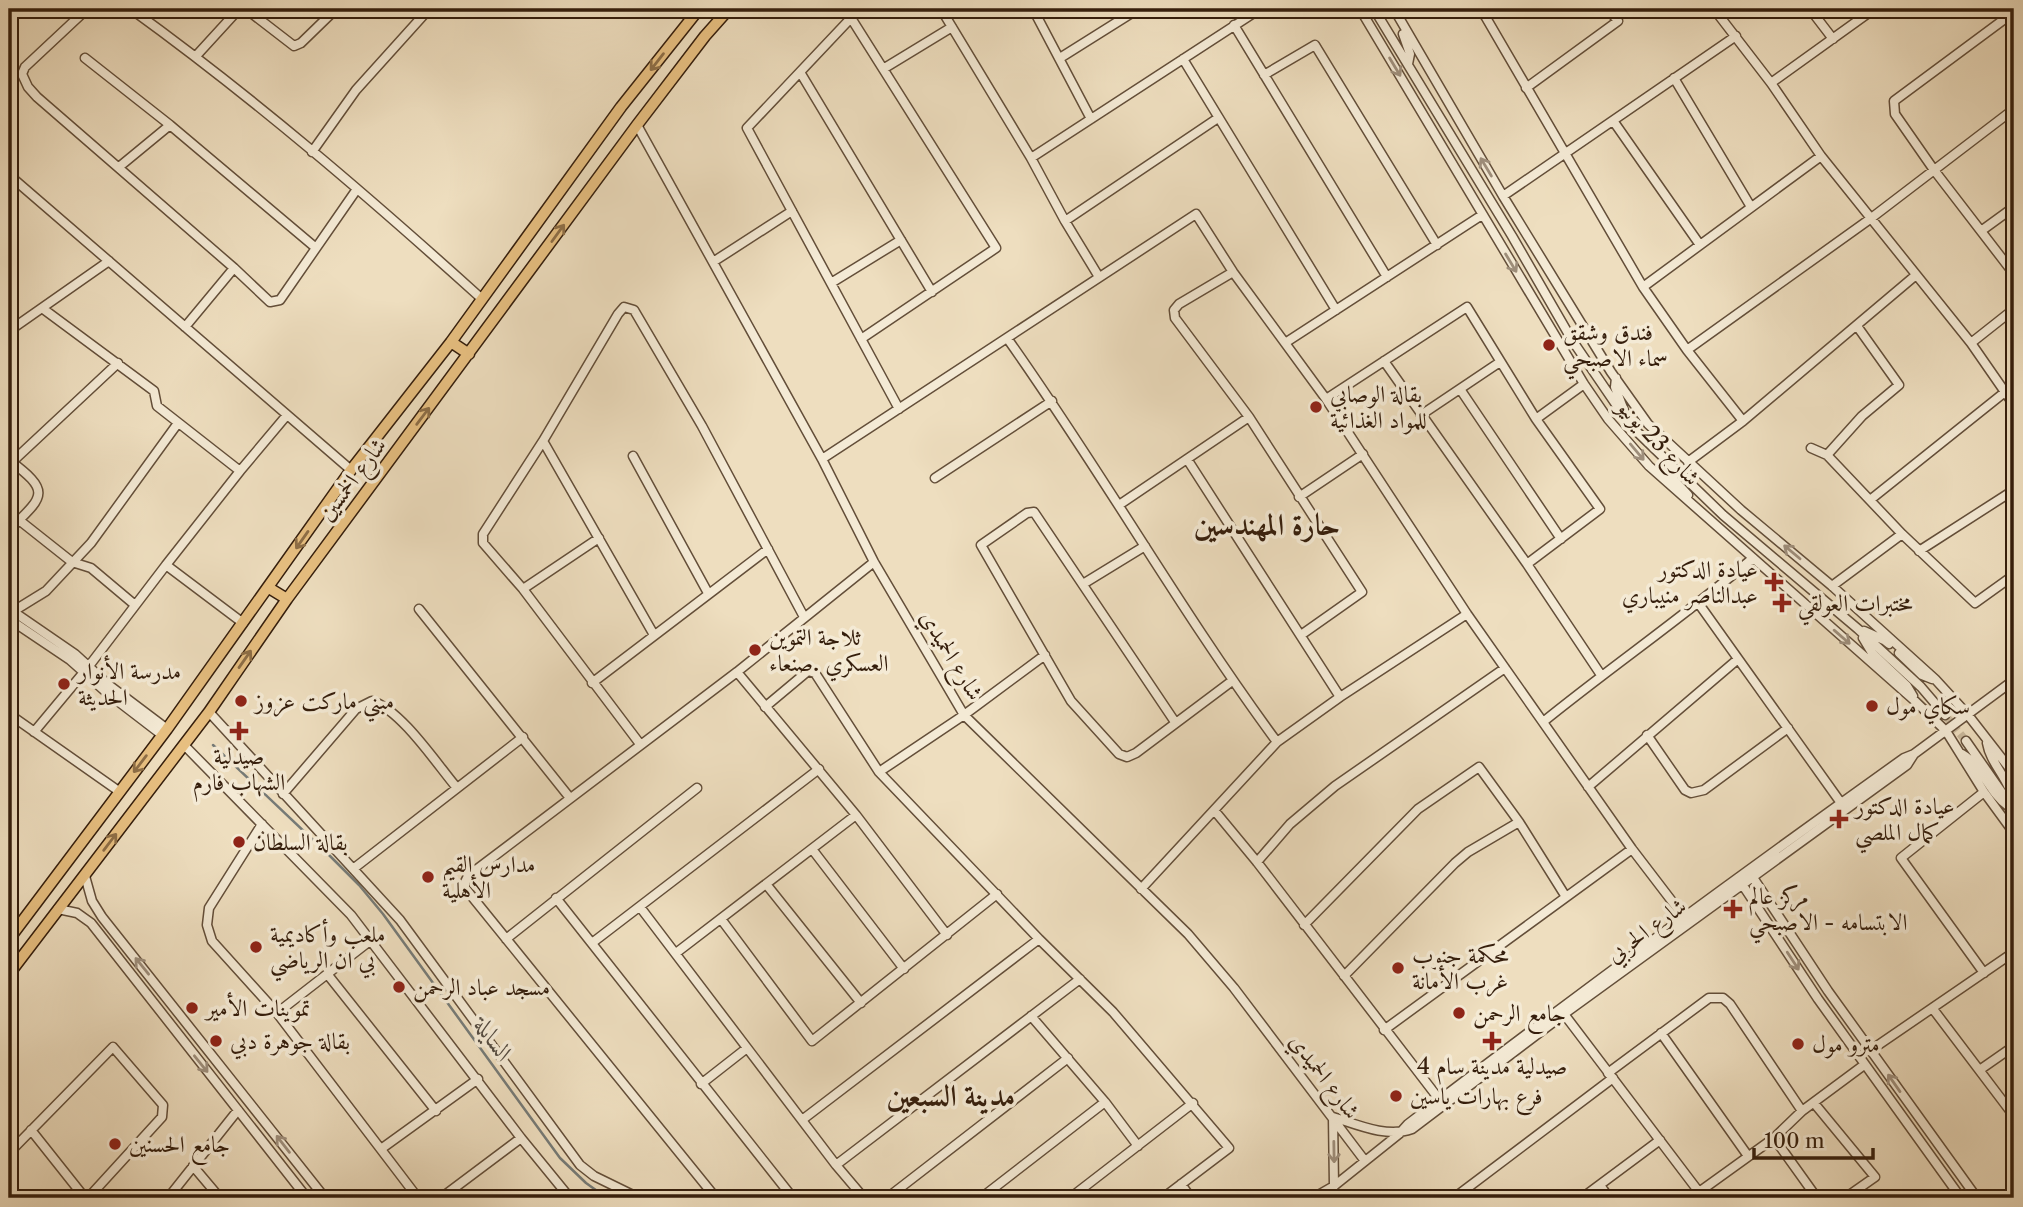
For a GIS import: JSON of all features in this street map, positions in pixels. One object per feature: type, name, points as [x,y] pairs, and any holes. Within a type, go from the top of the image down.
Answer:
[{"type":"main road","name":"شارع الخمسين","points":[[9,939],[164,732],[351,470],[451,342],[621,107],[699,9]]},
{"type":"main road","name":"شارع الخمسين","points":[[9,974],[209,712],[287,599],[637,125],[729,9]]},
{"type":"main road","points":[[451,342],[469,354]]},
{"type":"main road","points":[[269,587],[287,599]]},
{"type":"street","points":[[87,9],[25,67],[22,74],[28,87],[273,302],[280,300],[357,189]]},
{"type":"street","points":[[131,9],[196,56],[357,189],[482,299]]},
{"type":"street","points":[[196,56],[239,9]]},
{"type":"street","points":[[246,9],[295,46],[336,9]]},
{"type":"street","points":[[312,152],[356,90],[429,9]]},
{"type":"street","points":[[941,9],[1099,276]]},
{"type":"street","points":[[1033,9],[1091,119]]},
{"type":"street","points":[[1060,58],[1138,9]]},
{"type":"street","points":[[1031,158],[1260,9]]},
{"type":"street","name":"شارع 23 يونيو","points":[[1360,9],[1584,384],[1608,419],[1649,466],[1946,731],[1984,792],[2014,833]]},
{"type":"street","points":[[1374,9],[1572,340],[1630,425],[1723,515],[1858,629],[1921,687],[1945,715]]},
{"type":"street","name":"شارع 23 يونيو","points":[[1394,9],[1503,196],[1648,424],[1741,510],[1832,586],[1935,679],[1968,715],[2014,774]]},
{"type":"street","points":[[1496,9],[1482,12],[1643,287],[1687,350],[1743,421]]},
{"type":"street","points":[[1526,88],[1618,21],[1608,9]]},
{"type":"street","points":[[1714,9],[1771,83],[1821,156],[1971,343],[2014,405]]},
{"type":"street","points":[[1810,9],[1833,39]]},
{"type":"street","points":[[1771,83],[1874,9]]},
{"type":"street","points":[[2014,12],[1894,101],[1895,114],[1934,170],[2014,274]]},
{"type":"street","points":[[861,339],[996,248],[851,18],[747,128],[831,284],[899,409]]},
{"type":"street","points":[[1234,25],[1387,277]]},
{"type":"street","points":[[1403,26],[1410,54],[1408,64]]},
{"type":"street","points":[[883,69],[952,27]]},
{"type":"street","points":[[1503,196],[1736,36]]},
{"type":"street","points":[[1264,75],[1315,45],[1437,245]]},
{"type":"street","points":[[85,58],[170,125],[316,248]]},
{"type":"street","points":[[1183,59],[1336,310]]},
{"type":"street","points":[[800,72],[932,292]]},
{"type":"street","points":[[1674,78],[1751,208]]},
{"type":"street","points":[[1687,350],[1870,219],[2014,109]]},
{"type":"street","points":[[1065,221],[1218,118]]},
{"type":"street","points":[[1614,122],[1700,245]]},
{"type":"street","points":[[119,167],[170,125]]},
{"type":"street","name":"شارع الحميدي","points":[[637,125],[822,459],[874,562],[964,715],[1188,934],[1234,988],[1365,1161]]},
{"type":"street","points":[[1643,287],[1821,156]]},
{"type":"street","points":[[9,175],[351,470]]},
{"type":"street","points":[[1982,231],[2014,207]]},
{"type":"street","points":[[713,262],[792,211]]},
{"type":"street","points":[[822,459],[1196,214],[1233,272],[1326,399],[1467,614],[1632,849],[1684,917]]},
{"type":"street","points":[[1285,342],[1482,215]]},
{"type":"street","points":[[831,284],[901,240]]},
{"type":"street","points":[[9,331],[108,261]]},
{"type":"street","points":[[185,327],[234,268]]},
{"type":"street","points":[[1233,272],[1179,304],[1174,310],[1175,318],[1249,417],[1362,592],[1360,596],[1301,635]]},
{"type":"street","points":[[1688,462],[1743,421],[1916,275]]},
{"type":"street","points":[[640,744],[523,589],[486,547],[483,534],[624,307],[634,310],[702,426],[804,617]]},
{"type":"street","points":[[1326,399],[1467,307],[1536,419],[1600,509],[1527,564]]},
{"type":"street","points":[[41,309],[153,391],[157,406],[240,471]]},
{"type":"street","points":[[1971,343],[2014,309]]},
{"type":"street","points":[[1827,455],[1862,416],[1899,385],[1857,326]]},
{"type":"street","points":[[1007,338],[1052,401],[1232,681],[1277,742]]},
{"type":"street","points":[[1384,361],[1527,564],[1601,675]]},
{"type":"street","points":[[1421,415],[1500,362]]},
{"type":"street","points":[[9,530],[37,501],[38,488],[35,481],[10,461],[118,363]]},
{"type":"street","points":[[1616,377],[1615,387],[1630,425]]},
{"type":"street","points":[[1536,419],[1584,384]]},
{"type":"street","points":[[1460,389],[1561,538]]},
{"type":"street","points":[[1870,499],[2006,392]]},
{"type":"street","points":[[935,478],[1052,401]]},
{"type":"street","points":[[34,732],[287,415]]},
{"type":"street","points":[[1119,505],[1249,417]]},
{"type":"street","points":[[164,732],[86,669],[70,660],[10,613],[46,590],[91,543],[178,423]]},
{"type":"street","points":[[543,440],[654,635]]},
{"type":"street","points":[[1811,448],[1827,455],[1902,534],[1975,603],[2014,575]]},
{"type":"street","points":[[1299,497],[1363,454]]},
{"type":"street","points":[[633,456],[708,593]]},
{"type":"street","points":[[1187,459],[1340,697]]},
{"type":"street","points":[[1668,463],[1674,480],[1700,506],[1710,521]]},
{"type":"street","points":[[1919,551],[2014,490]]},
{"type":"street","points":[[1175,722],[1034,512],[1027,513],[981,545],[1071,701],[1119,754],[1127,757],[1136,753],[1232,681]]},
{"type":"street","points":[[19,520],[72,562],[91,568],[135,605]]},
{"type":"street","points":[[1832,586],[1902,534]]},
{"type":"street","points":[[523,589],[599,538]]},
{"type":"street","points":[[1083,584],[1145,546]]},
{"type":"street","points":[[593,683],[768,549]]},
{"type":"street","points":[[1543,722],[1601,675],[1699,604],[1753,558]]},
{"type":"street","points":[[716,1198],[506,939],[466,888],[465,882],[468,876],[737,672],[874,562]]},
{"type":"street","points":[[166,565],[243,623]]},
{"type":"street","points":[[1699,604],[1841,803]]},
{"type":"street","points":[[419,609],[570,797]]},
{"type":"street","points":[[1141,889],[1277,742],[1340,697],[1467,614]]},
{"type":"street","points":[[1858,629],[1884,640],[1922,675],[1935,679]]},
{"type":"street","points":[[1858,629],[1872,653],[1912,691],[1915,701]]},
{"type":"street","points":[[879,772],[964,715],[1045,655]]},
{"type":"street","points":[[1588,787],[1738,659]]},
{"type":"street","points":[[1257,862],[1290,824],[1335,786],[1505,668]]},
{"type":"street","points":[[765,707],[808,671],[815,673],[879,772],[1113,1012],[1193,1103],[1229,1148],[1163,1198]]},
{"type":"street","points":[[737,672],[856,815],[947,935]]},
{"type":"street","name":"شارع الحربي","points":[[1313,1198],[1334,1186],[1399,1134],[1412,1129],[1441,1103],[1684,917],[2014,680]]},
{"type":"street","points":[[283,794],[356,709],[372,701],[384,705],[400,719],[457,788]]},
{"type":"street","points":[[209,712],[400,920],[580,1165],[594,1177],[639,1198]]},
{"type":"street","points":[[9,714],[120,792]]},
{"type":"street","points":[[1647,735],[1685,790],[1691,793],[1704,790],[1788,728]]},
{"type":"street","points":[[353,869],[523,737]]},
{"type":"street","points":[[1986,738],[1991,754],[2013,792],[2014,809]]},
{"type":"street","points":[[1966,741],[2014,809]]},
{"type":"street","points":[[184,745],[351,915],[570,1198]]},
{"type":"street","points":[[1959,752],[1971,759],[1999,800],[2014,809]]},
{"type":"street","name":"شارع الحربي","points":[[1441,1103],[1908,765],[1914,754]]},
{"type":"street","points":[[1304,925],[1418,809],[1479,767],[1519,822],[1566,897]]},
{"type":"street","points":[[592,943],[819,769]]},
{"type":"street","points":[[506,939],[697,788]]},
{"type":"street","points":[[1984,792],[1901,858],[1984,973]]},
{"type":"street","points":[[1214,810],[1257,862],[1441,1103]]},
{"type":"street","points":[[677,953],[856,815]]},
{"type":"street","points":[[1344,976],[1455,863],[1468,852],[1519,822]]},
{"type":"street","points":[[262,824],[209,908],[207,925],[212,940],[277,1013],[418,1198]]},
{"type":"street","points":[[811,849],[904,969]]},
{"type":"street","points":[[1384,1030],[1632,849]]},
{"type":"street","points":[[85,876],[92,901],[102,917],[325,1198]]},
{"type":"street","points":[[1752,876],[1828,991],[1977,1198]]},
{"type":"street","points":[[766,884],[861,1003]]},
{"type":"street","points":[[1742,884],[1864,1065],[1961,1198]]},
{"type":"street","points":[[721,919],[812,1041],[997,894]]},
{"type":"street","points":[[556,898],[793,1198]]},
{"type":"street","points":[[640,907],[836,1165],[862,1195],[852,1198]]},
{"type":"street","points":[[58,909],[77,913],[91,923],[307,1198]]},
{"type":"street","points":[[802,1120],[1039,939]]},
{"type":"street","points":[[277,1013],[371,940]]},
{"type":"street","points":[[1871,1050],[2014,952]]},
{"type":"street","points":[[328,975],[436,1111]]},
{"type":"street","points":[[836,1165],[1080,979]]},
{"type":"street","points":[[1818,999],[1828,991]]},
{"type":"street","points":[[1454,1198],[1709,998],[1723,998],[1730,1004],[1802,1111]]},
{"type":"street","points":[[1933,1009],[2014,1116]]},
{"type":"street","points":[[1564,1014],[1700,1195],[1713,1198]]},
{"type":"street","points":[[1031,1016],[1105,1102],[1138,1146]]},
{"type":"street","points":[[1661,1033],[1748,1156]]},
{"type":"street","points":[[186,1045],[197,1036]]},
{"type":"street","points":[[1981,1069],[2014,1046]]},
{"type":"street","points":[[9,1153],[113,1047],[163,1105],[162,1118],[86,1198],[32,1130]]},
{"type":"street","points":[[701,1084],[747,1048]]},
{"type":"street","points":[[887,1198],[1068,1059]]},
{"type":"street","points":[[1700,1195],[1774,1138],[1802,1111],[1864,1065]]},
{"type":"street","points":[[381,1149],[478,1079]]},
{"type":"street","points":[[981,1198],[1105,1102]]},
{"type":"street","points":[[1070,1198],[1193,1103]]},
{"type":"street","points":[[1814,1103],[1875,1177],[1846,1198]]},
{"type":"street","points":[[168,1198],[238,1110]]},
{"type":"street","points":[[1906,1122],[1916,1114]]},
{"type":"street","points":[[1334,1186],[1333,1117],[1363,1127],[1399,1134]]},
{"type":"street","points":[[441,1198],[521,1138]]},
{"type":"street","points":[[1774,1138],[1817,1198]]},
{"type":"street","points":[[1582,1198],[1660,1140]]},
{"type":"street","points":[[194,1166],[220,1198]]},
{"type":"street","points":[[1181,1184],[1191,1198]]},
{"type":"street","points":[[1600,1185],[1609,1198]]},
{"type":"street","name":"شارع الحربي","points":[[1324,1198],[1334,1186]]},
{"type":"waterway","name":"السايلة","points":[[213,745],[359,885],[383,914],[560,1158],[586,1183],[607,1198]]},
{"type":"tunnel","points":[[1945,715],[1966,741]]},
{"type":"place","name":"فندق وشقق سماء الاصبحي","points":[[1549,345]]},
{"type":"place","name":"بقالة الوصابي للمواد الغذائية","points":[[1316,407]]},
{"type":"place","name":"عيادة الدكتور عبدالناصر منيباري","points":[[1774,582]]},
{"type":"place","name":"مختبرات العولقي","points":[[1782,603]]},
{"type":"place","name":"ثلاجة التموين العسكري .صنعاء","points":[[755,650]]},
{"type":"place","name":"مدرسة الأنوار الحديثة","points":[[64,684]]},
{"type":"place","name":"مبني ماركت عزوز","points":[[241,701]]},
{"type":"place","name":"سكاي مول","points":[[1872,706]]},
{"type":"place","name":"صيدلية الشهاب فارم","points":[[239,731]]},
{"type":"place","name":"عيادة الدكتور كمال الملصي","points":[[1839,819]]},
{"type":"place","name":"بقالة السلطان","points":[[239,842]]},
{"type":"place","name":"مدارس القيم الأهلية","points":[[428,877]]},
{"type":"place","name":"مركز عالم الابتسامه - الاصبحي","points":[[1733,909]]},
{"type":"place","name":"ملعب وأكاديمية بي ان الرياضي","points":[[256,947]]},
{"type":"place","name":"محكمة جنوب غرب الأمانة","points":[[1398,968]]},
{"type":"place","name":"مسجد عباد الرحمن","points":[[399,987]]},
{"type":"place","name":"تموينات الأمير","points":[[192,1008]]},
{"type":"place","name":"جامع الرحمن","points":[[1459,1013]]},
{"type":"place","name":"بقالة جوهرة دبي","points":[[216,1041]]},
{"type":"place","name":"صيدلية مدينة سام 4","points":[[1492,1041]]},
{"type":"place","name":"مترو مول","points":[[1798,1044]]},
{"type":"place","name":"فرع بهارات ياسين","points":[[1396,1096]]},
{"type":"place","name":"جامع الحسنين","points":[[115,1144]]},
{"type":"district","name":"حارة المهندسين","points":[[1267,524]]},
{"type":"district","name":"مدينة السبعين","points":[[951,1095]]}]
